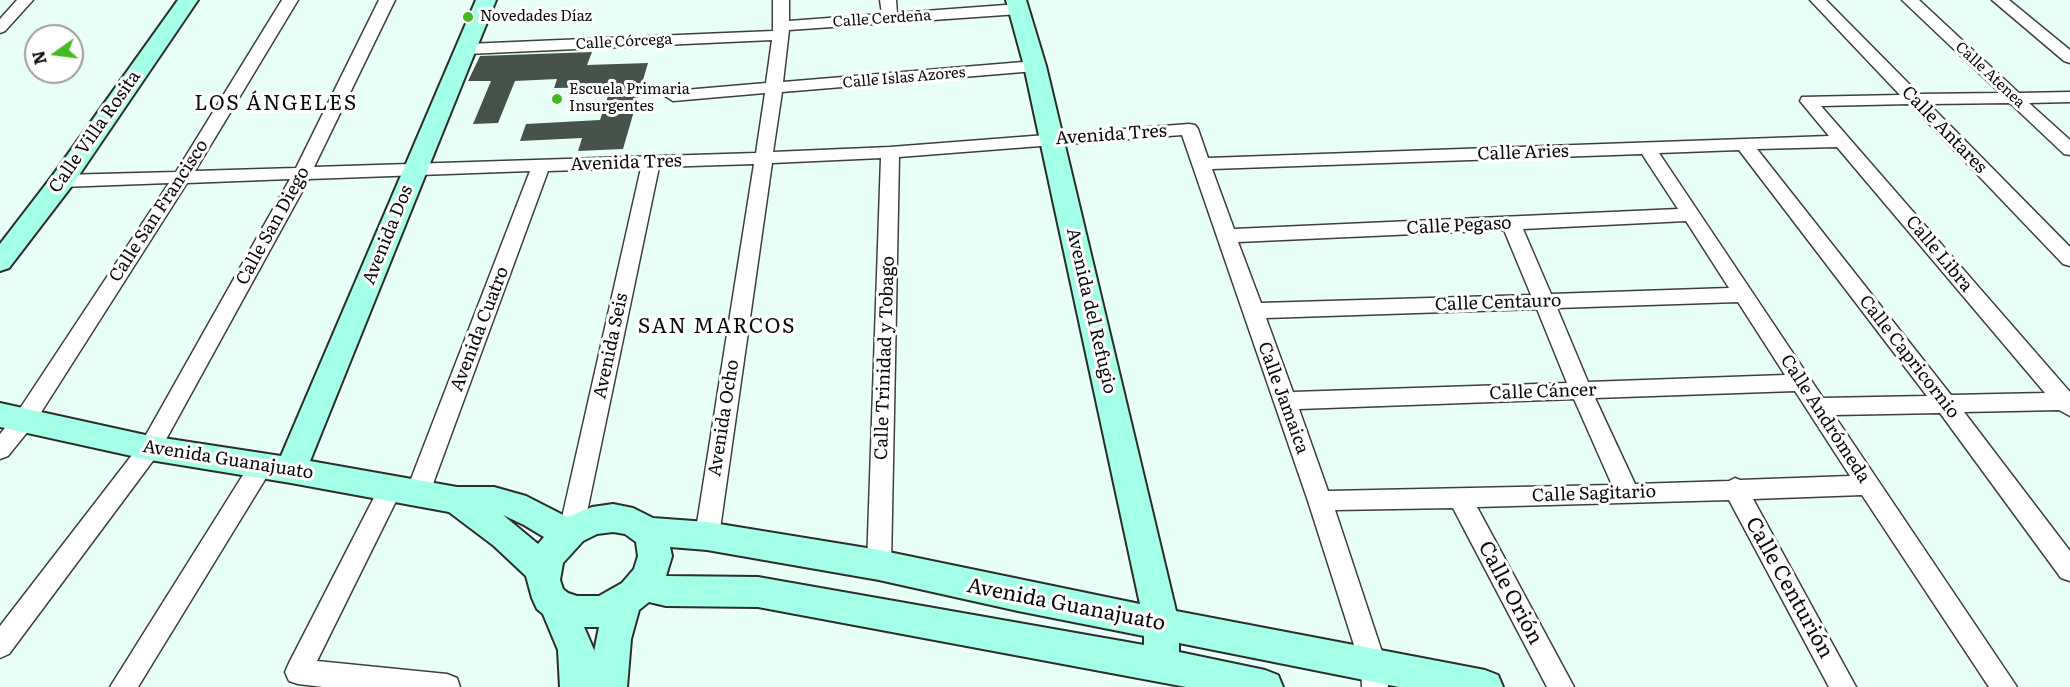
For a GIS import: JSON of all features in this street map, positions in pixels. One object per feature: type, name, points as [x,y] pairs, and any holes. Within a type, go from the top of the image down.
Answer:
[{"type":"street","points":[[0,28],[26,0]]},
{"type":"street","name":"Calle Villa Rosita","points":[[0,262],[62,181],[188,0]]},
{"type":"street","name":"Calle San Francisco","points":[[0,450],[12,417],[182,177],[290,0]]},
{"type":"street","name":"Calle San Diego","points":[[0,646],[150,448],[302,174],[387,0]]},
{"type":"street","name":"Avenida Dos","points":[[291,470],[486,0]]},
{"type":"street","points":[[763,158],[774,89],[782,0]]},
{"type":"street","points":[[888,0],[891,19]]},
{"type":"street","name":"Calle Antares","points":[[1818,0],[2070,259]]},
{"type":"street","name":"Calle Atenea","points":[[1910,0],[2070,150]]},
{"type":"street","points":[[2000,0],[2070,58]]},
{"type":"street","name":"Calle Cerdeña","points":[[781,30],[1017,4]]},
{"type":"street","name":"Avenida del Refugio","points":[[1017,4],[1035,66],[1162,624],[1161,665]]},
{"type":"street","name":"Calle Córcega","points":[[467,49],[781,30]]},
{"type":"street","name":"Calle Islas Azores","points":[[673,96],[1035,66]]},
{"type":"street","points":[[1912,98],[2070,97]]},
{"type":"street","name":"Calle Libra","points":[[1912,98],[1808,101],[2068,403]]},
{"type":"street","name":"Avenida Tres","points":[[62,181],[763,158],[890,152],[1189,129]]},
{"type":"street","name":"Calle Jamaica","points":[[1189,129],[1320,501],[1375,677]]},
{"type":"street","name":"Calle Aries","points":[[1203,164],[1843,141]]},
{"type":"street","name":"Calle Capricornio","points":[[1745,146],[1945,403],[2070,570]]},
{"type":"street","name":"Calle Andrómeda","points":[[1648,149],[1868,485],[2004,687]]},
{"type":"street","name":"Calle Trinidad y Tobago","points":[[879,565],[890,152]]},
{"type":"street","name":"Avenida Ocho","points":[[706,536],[763,158]]},
{"type":"street","name":"Avenida Seis","points":[[569,532],[651,162]]},
{"type":"street","name":"Avenida Cuatro","points":[[447,687],[298,672],[404,489],[542,166]]},
{"type":"street","name":"Calle Pegaso","points":[[1227,236],[1692,215]]},
{"type":"street","points":[[1511,223],[1581,391],[1628,494]]},
{"type":"street","name":"Calle Centauro","points":[[1252,311],[1744,295]]},
{"type":"street","name":"Calle Cáncer","points":[[1284,401],[1801,383]]},
{"type":"street","points":[[1817,407],[1945,403],[2068,403]]},
{"type":"street","name":"Avenida Guanajuato","points":[[12,417],[150,448],[404,489],[457,500],[494,500],[515,505],[569,532]]},
{"type":"street","points":[[123,687],[261,466]]},
{"type":"street","name":"Calle Sagitario","points":[[1320,501],[1628,494],[1735,488],[1868,485]]},
{"type":"street","name":"Calle Centurión","points":[[1735,488],[1843,687]]},
{"type":"street","name":"Calle Orión","points":[[1460,498],[1561,687]]},
{"type":"street","name":"Avenida Guanajuato","points":[[457,500],[507,536],[543,570]]},
{"type":"street","points":[[578,687],[576,650],[556,604],[545,590],[543,570],[549,555],[569,532],[592,521],[613,518],[633,522],[647,531],[655,556],[653,566],[633,593],[613,639],[609,687]]},
{"type":"street","name":"Avenida Guanajuato","points":[[647,531],[706,536],[879,565],[1018,597],[1162,624],[1375,677],[1485,687]]},
{"type":"street","points":[[556,604],[576,612],[588,613],[613,607],[633,593],[758,592],[1161,665],[1265,687]]},
{"type":"building","points":[[592,52],[587,65],[648,63],[623,149],[578,151],[582,138],[520,141],[526,124],[600,120],[611,87],[554,88],[557,79],[515,81],[498,123],[473,124],[491,81],[468,81],[480,56]]},
{"type":"place","name":"Novedades Díaz","points":[[468,17]]},
{"type":"place","name":"Escuela Primaria Insurgentes","points":[[557,99]]},
{"type":"district","name":"LOS ÁNGELES","points":[[276,104]]},
{"type":"district","name":"SAN MARCOS","points":[[717,327]]}]
